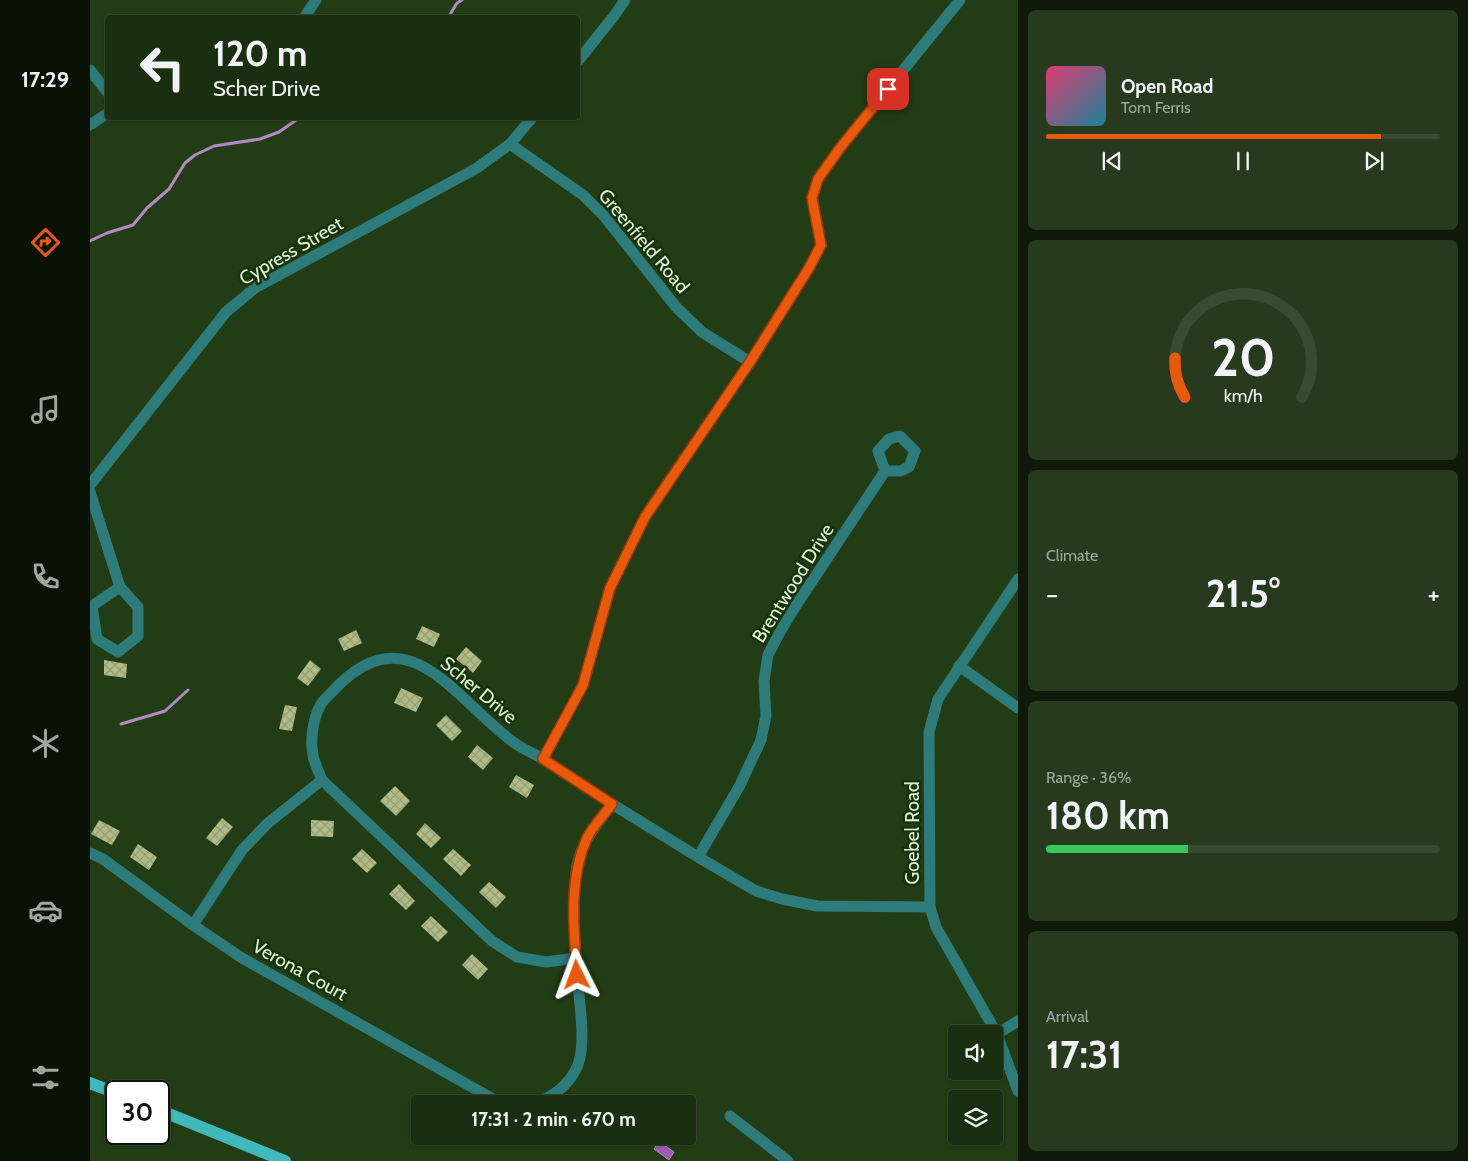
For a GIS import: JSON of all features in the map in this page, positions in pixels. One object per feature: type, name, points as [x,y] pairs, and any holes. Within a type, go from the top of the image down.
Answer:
[{"type":"main road","points":[[90,1083],[105,1089]]},
{"type":"main road","points":[[170,1114],[285,1161]]},
{"type":"street","points":[[306,15],[316,0]]},
{"type":"street","points":[[580,58],[625,0]]},
{"type":"street","points":[[543,759],[583,685],[610,588],[645,517],[750,362],[809,268],[821,245],[812,198],[818,179],[840,148],[960,0]]},
{"type":"street","points":[[90,70],[105,89]]},
{"type":"street","points":[[90,125],[105,115]]},
{"type":"street","name":"Cypress Street","points":[[90,485],[226,312],[255,288],[477,168],[510,144],[530,120]]},
{"type":"street","name":"Greenfield Road","points":[[510,144],[582,195],[604,216],[676,307],[702,332],[750,362]]},
{"type":"street","name":"Brentwood Drive","points":[[698,857],[739,787],[761,740],[766,716],[764,681],[768,655],[797,604],[885,471]]},
{"type":"street","points":[[90,492],[120,587],[138,607],[138,636],[118,652],[97,639],[92,606],[120,587]]},
{"type":"street","name":"Goebel Road","points":[[991,1025],[936,927],[930,907],[929,732],[938,700],[1018,578]]},
{"type":"street","name":"Scher Drive","points":[[576,958],[546,962],[517,957],[492,941],[322,780],[313,755],[312,732],[320,705],[340,682],[361,666],[383,658],[409,660],[434,672],[517,744],[756,891],[782,899],[817,906],[930,907]]},
{"type":"street","points":[[959,666],[1018,708]]},
{"type":"street","points":[[193,925],[242,850],[268,823],[322,780]]},
{"type":"street","points":[[554,1095],[558,1093],[576,1070],[582,1044],[576,958],[575,899],[577,865],[588,836],[612,804]]},
{"type":"street","name":"Verona Court","points":[[90,853],[103,859],[193,925],[242,958],[486,1095]]},
{"type":"street","points":[[1003,1030],[1018,1021]]},
{"type":"street","name":"Goebel Road","points":[[1003,1052],[1018,1091]]},
{"type":"street","points":[[730,1116],[788,1161]]},
{"type":"shaded area","points":[[656,1145],[664,1145],[674,1152],[669,1160],[654,1149]]},
{"type":"building","points":[[422,626],[440,634],[434,647],[416,639]]},
{"type":"building","points":[[356,630],[362,643],[344,651],[338,639]]},
{"type":"building","points":[[466,647],[482,661],[473,673],[456,659]]},
{"type":"building","points":[[104,660],[127,664],[126,678],[104,675]]},
{"type":"building","points":[[310,660],[321,669],[308,686],[297,678]]},
{"type":"building","points":[[401,688],[423,698],[416,712],[394,703]]},
{"type":"building","points":[[285,705],[297,707],[292,731],[279,729]]},
{"type":"building","points":[[446,715],[462,731],[452,741],[436,725]]},
{"type":"building","points":[[477,745],[493,758],[483,770],[468,757]]},
{"type":"building","points":[[516,775],[534,785],[527,798],[509,787]]},
{"type":"building","points":[[395,786],[410,801],[396,816],[380,801]]},
{"type":"building","points":[[222,818],[233,827],[217,846],[206,838]]},
{"type":"building","points":[[99,820],[120,831],[112,845],[91,834]]},
{"type":"building","points":[[311,820],[334,821],[333,837],[311,836]]},
{"type":"building","points":[[425,823],[441,838],[431,848],[416,834]]},
{"type":"building","points":[[138,844],[157,857],[149,870],[130,857]]},
{"type":"building","points":[[362,849],[377,863],[367,873],[352,859]]},
{"type":"building","points":[[453,849],[471,865],[461,876],[443,859]]},
{"type":"building","points":[[489,882],[506,897],[496,908],[479,892]]},
{"type":"building","points":[[399,884],[415,901],[406,910],[389,894]]},
{"type":"building","points":[[431,916],[448,932],[438,942],[421,926]]},
{"type":"building","points":[[472,954],[488,969],[478,980],[462,965]]},
{"type":"waterway","points":[[450,15],[457,3],[462,0]]},
{"type":"waterway","points":[[90,241],[107,233],[133,225],[147,208],[169,189],[185,163],[195,155],[214,146],[260,139],[279,132],[296,120]]},
{"type":"waterway","points":[[121,724],[165,711],[188,690]]},
{"type":"route","points":[[577,975],[575,899],[577,865],[588,836],[612,804],[543,759],[583,685],[610,588],[645,517],[750,362],[809,268],[821,245],[812,198],[818,179],[840,148],[888,89]]}]
